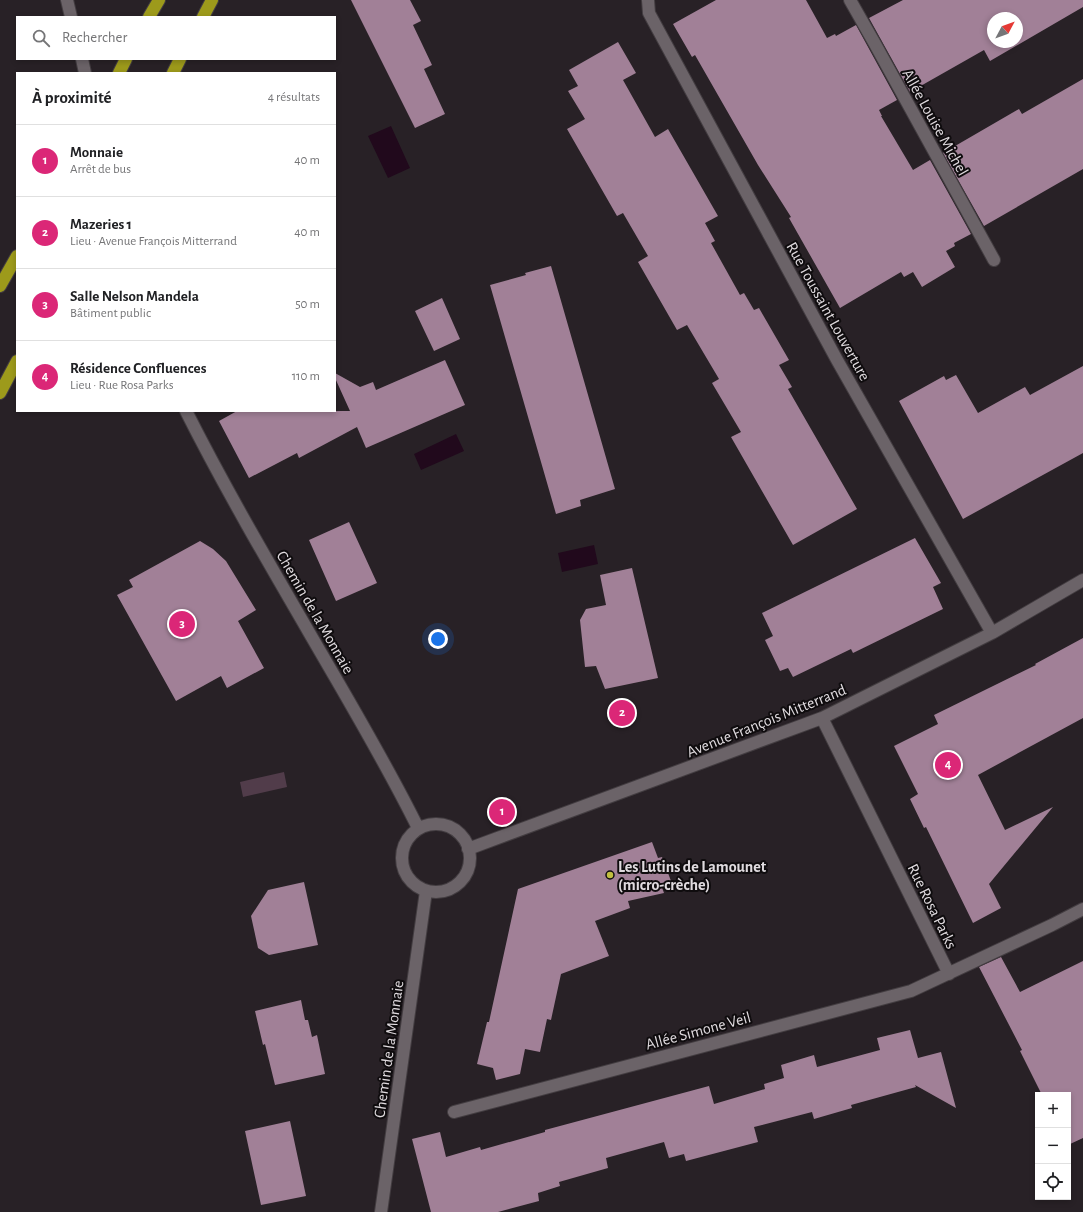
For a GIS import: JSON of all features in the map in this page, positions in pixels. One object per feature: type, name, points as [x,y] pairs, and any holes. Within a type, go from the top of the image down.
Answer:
[{"type":"highway","points":[[150,16],[159,0]]},
{"type":"highway","points":[[204,16],[212,0]]},
{"type":"highway","points":[[120,72],[126,60]]},
{"type":"highway","points":[[174,72],[180,60]]},
{"type":"highway","points":[[0,286],[16,258]]},
{"type":"highway","points":[[0,393],[16,363]]},
{"type":"street","points":[[67,0],[71,16]]},
{"type":"street","name":"Rue Toussaint Louverture","points":[[648,0],[649,13],[837,360],[992,633]]},
{"type":"street","name":"Allée Louise Michel","points":[[850,0],[994,260]]},
{"type":"street","points":[[82,60],[85,72]]},
{"type":"street","name":"Chemin de la Monnaie","points":[[187,412],[267,560],[398,788],[418,828]]},
{"type":"street","name":"Avenue François Mitterrand","points":[[468,849],[822,718],[992,633],[1083,580]]},
{"type":"street","name":"Rue Rosa Parks","points":[[822,718],[949,974],[1083,909]]},
{"type":"street","points":[[428,824],[448,826],[457,831],[464,839],[468,849],[470,859],[468,869],[463,878],[456,885],[447,890],[436,892],[426,891],[416,886],[408,878],[403,868],[401,856],[406,840],[418,828],[428,824]]},
{"type":"street","name":"Chemin de la Monnaie","points":[[381,1212],[426,891]]},
{"type":"street","name":"Allée Simone Veil","points":[[454,1112],[911,991],[949,974]]},
{"type":"shaded area","points":[[391,126],[410,168],[388,178],[368,136]]},
{"type":"shaded area","points":[[456,434],[464,451],[421,470],[414,454]]},
{"type":"shaded area","points":[[594,545],[598,564],[562,572],[558,553]]},
{"type":"shaded area","points":[[284,772],[287,787],[243,797],[240,782]]},
{"type":"building","points":[[351,0],[410,0],[421,21],[413,25],[432,65],[424,69],[445,114],[415,128]]},
{"type":"building","points":[[716,0],[806,0],[827,38],[835,34],[836,36],[856,25],[897,100],[879,110],[881,116],[913,170],[930,160],[971,234],[954,243],[955,246],[946,251],[955,267],[922,287],[913,272],[904,277],[901,272],[840,308],[789,218],[791,217],[758,165],[695,55],[692,57],[673,24]]},
{"type":"building","points":[[903,0],[1083,0],[1083,7],[1023,42],[1023,12],[987,12],[987,48],[1012,48],[990,61],[984,50],[910,92],[869,18]]},
{"type":"building","points":[[618,42],[636,73],[623,80],[655,137],[668,129],[718,216],[705,223],[715,241],[711,243],[740,295],[744,293],[754,310],[759,308],[789,360],[779,365],[792,387],[788,389],[857,509],[793,545],[731,437],[741,432],[712,383],[719,379],[687,325],[677,330],[638,262],[648,256],[623,213],[617,216],[567,129],[585,119],[568,91],[578,86],[569,70]]},
{"type":"building","points":[[1083,79],[1083,169],[984,226],[943,153],[1019,109],[1022,114]]},
{"type":"building","points":[[551,266],[615,489],[580,500],[581,506],[556,514],[490,285]]},
{"type":"building","points":[[442,298],[460,339],[434,351],[415,311]]},
{"type":"building","points":[[445,360],[465,405],[366,448],[357,427],[299,458],[297,453],[249,478],[219,421],[235,412],[350,411],[336,380],[336,374],[360,387],[373,382],[376,390]]},
{"type":"building","points":[[1083,366],[1083,453],[963,519],[899,401],[944,376],[946,380],[956,375],[978,413],[1025,387],[1030,395]]},
{"type":"building","points":[[349,522],[377,583],[336,601],[309,540]]},
{"type":"building","points":[[915,538],[941,583],[933,587],[943,609],[853,653],[851,649],[793,677],[788,668],[780,671],[765,640],[773,636],[762,613]]},
{"type":"building","points":[[200,541],[213,549],[226,561],[256,610],[238,621],[264,668],[227,688],[221,676],[176,701],[117,595],[133,587],[129,580]]},
{"type":"building","points":[[632,568],[658,678],[605,689],[596,666],[585,667],[580,620],[586,609],[606,605],[600,575]]},
{"type":"building","points":[[1083,638],[1083,718],[978,775],[1005,830],[1053,807],[989,884],[1001,908],[973,923],[926,827],[924,828],[910,799],[918,794],[894,746],[938,724],[934,715],[1036,665],[1035,664]]},
{"type":"building","points":[[652,842],[658,858],[662,857],[671,881],[661,885],[664,893],[628,901],[630,908],[595,921],[609,956],[561,974],[551,1020],[547,1019],[540,1052],[525,1049],[520,1074],[496,1080],[493,1068],[477,1064],[487,1022],[489,1022],[518,889]]},
{"type":"building","points":[[304,882],[318,945],[269,955],[258,948],[251,916],[268,890]]},
{"type":"building","points":[[1001,957],[1020,992],[1083,961],[1083,1138],[1071,1144],[1071,1092],[1040,1092],[1020,1051],[1022,1050],[979,967]]},
{"type":"building","points":[[301,1000],[305,1020],[308,1020],[312,1037],[317,1035],[325,1074],[275,1085],[255,1011]]},
{"type":"building","points":[[910,1030],[918,1058],[941,1052],[956,1108],[915,1085],[916,1087],[851,1105],[852,1108],[814,1119],[812,1112],[754,1127],[758,1142],[686,1161],[684,1154],[669,1158],[664,1142],[606,1158],[608,1168],[559,1182],[560,1186],[538,1193],[539,1201],[498,1212],[431,1212],[412,1139],[440,1132],[446,1157],[480,1147],[481,1150],[545,1132],[545,1130],[709,1086],[714,1104],[765,1089],[764,1084],[784,1078],[781,1065],[814,1055],[817,1067],[880,1050],[877,1038]]},
{"type":"building","points":[[290,1121],[306,1196],[261,1205],[245,1131]]},
{"type":"place","name":"Salle Nelson Mandela","points":[[182,624]]},
{"type":"place","name":"Mazeries 1","points":[[622,713]]},
{"type":"place","name":"Résidence Confluences","points":[[948,765]]},
{"type":"place","name":"Monnaie","points":[[502,812]]},
{"type":"place","name":"Les Lutins de Lamounet (micro-crèche)","points":[[610,875]]}]
